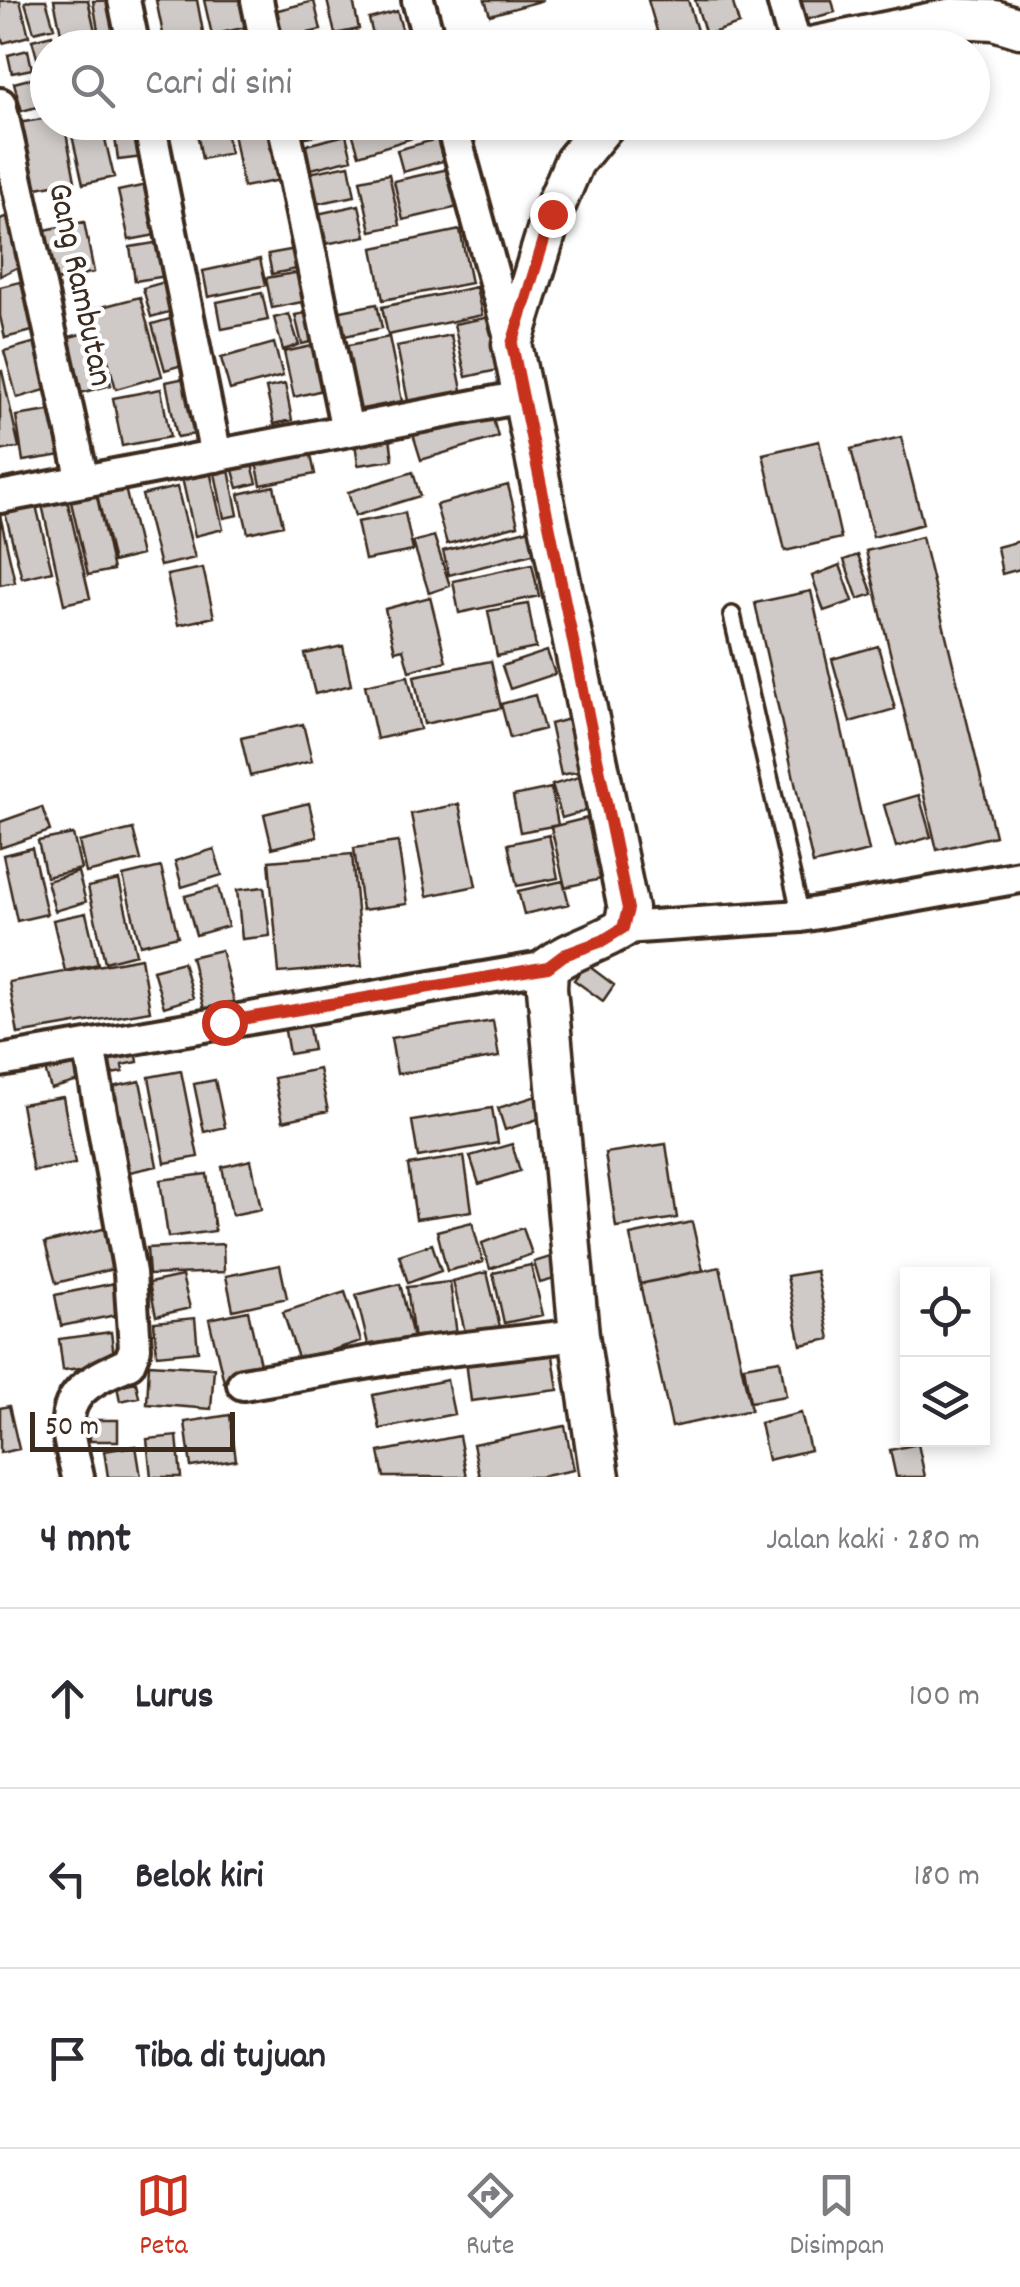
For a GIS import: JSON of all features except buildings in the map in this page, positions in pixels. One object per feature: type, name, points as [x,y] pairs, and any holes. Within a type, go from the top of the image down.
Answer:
[{"type":"street","points":[[124,0],[130,30]]},
{"type":"street","points":[[257,0],[263,30]]},
{"type":"street","points":[[418,0],[426,30]]},
{"type":"street","points":[[783,0],[791,30]]},
{"type":"street","points":[[894,30],[952,18],[994,20],[1020,28]]},
{"type":"street","name":"Gang Rambutan","points":[[0,104],[83,481]]},
{"type":"street","points":[[153,140],[216,456]]},
{"type":"street","points":[[287,140],[347,430]]},
{"type":"street","points":[[456,140],[512,344],[628,909],[623,928]]},
{"type":"street","points":[[512,344],[552,214],[574,162],[593,140]]},
{"type":"street","points":[[0,497],[522,397]]},
{"type":"street","points":[[0,1062],[548,967],[564,955],[602,941],[623,928],[801,916],[1020,876]]},
{"type":"street","points":[[548,967],[579,1335],[600,1477]]},
{"type":"street","points":[[78,1477],[68,1426],[69,1405],[98,1378],[129,1363],[136,1348],[130,1273],[89,1046]]},
{"type":"street","points":[[243,1384],[423,1353],[579,1335]]},
{"type":"lane","points":[[732,615],[801,916]]},
{"type":"route","points":[[224,1022],[548,967],[564,955],[602,941],[623,928],[628,909],[512,344],[552,214]]}]
